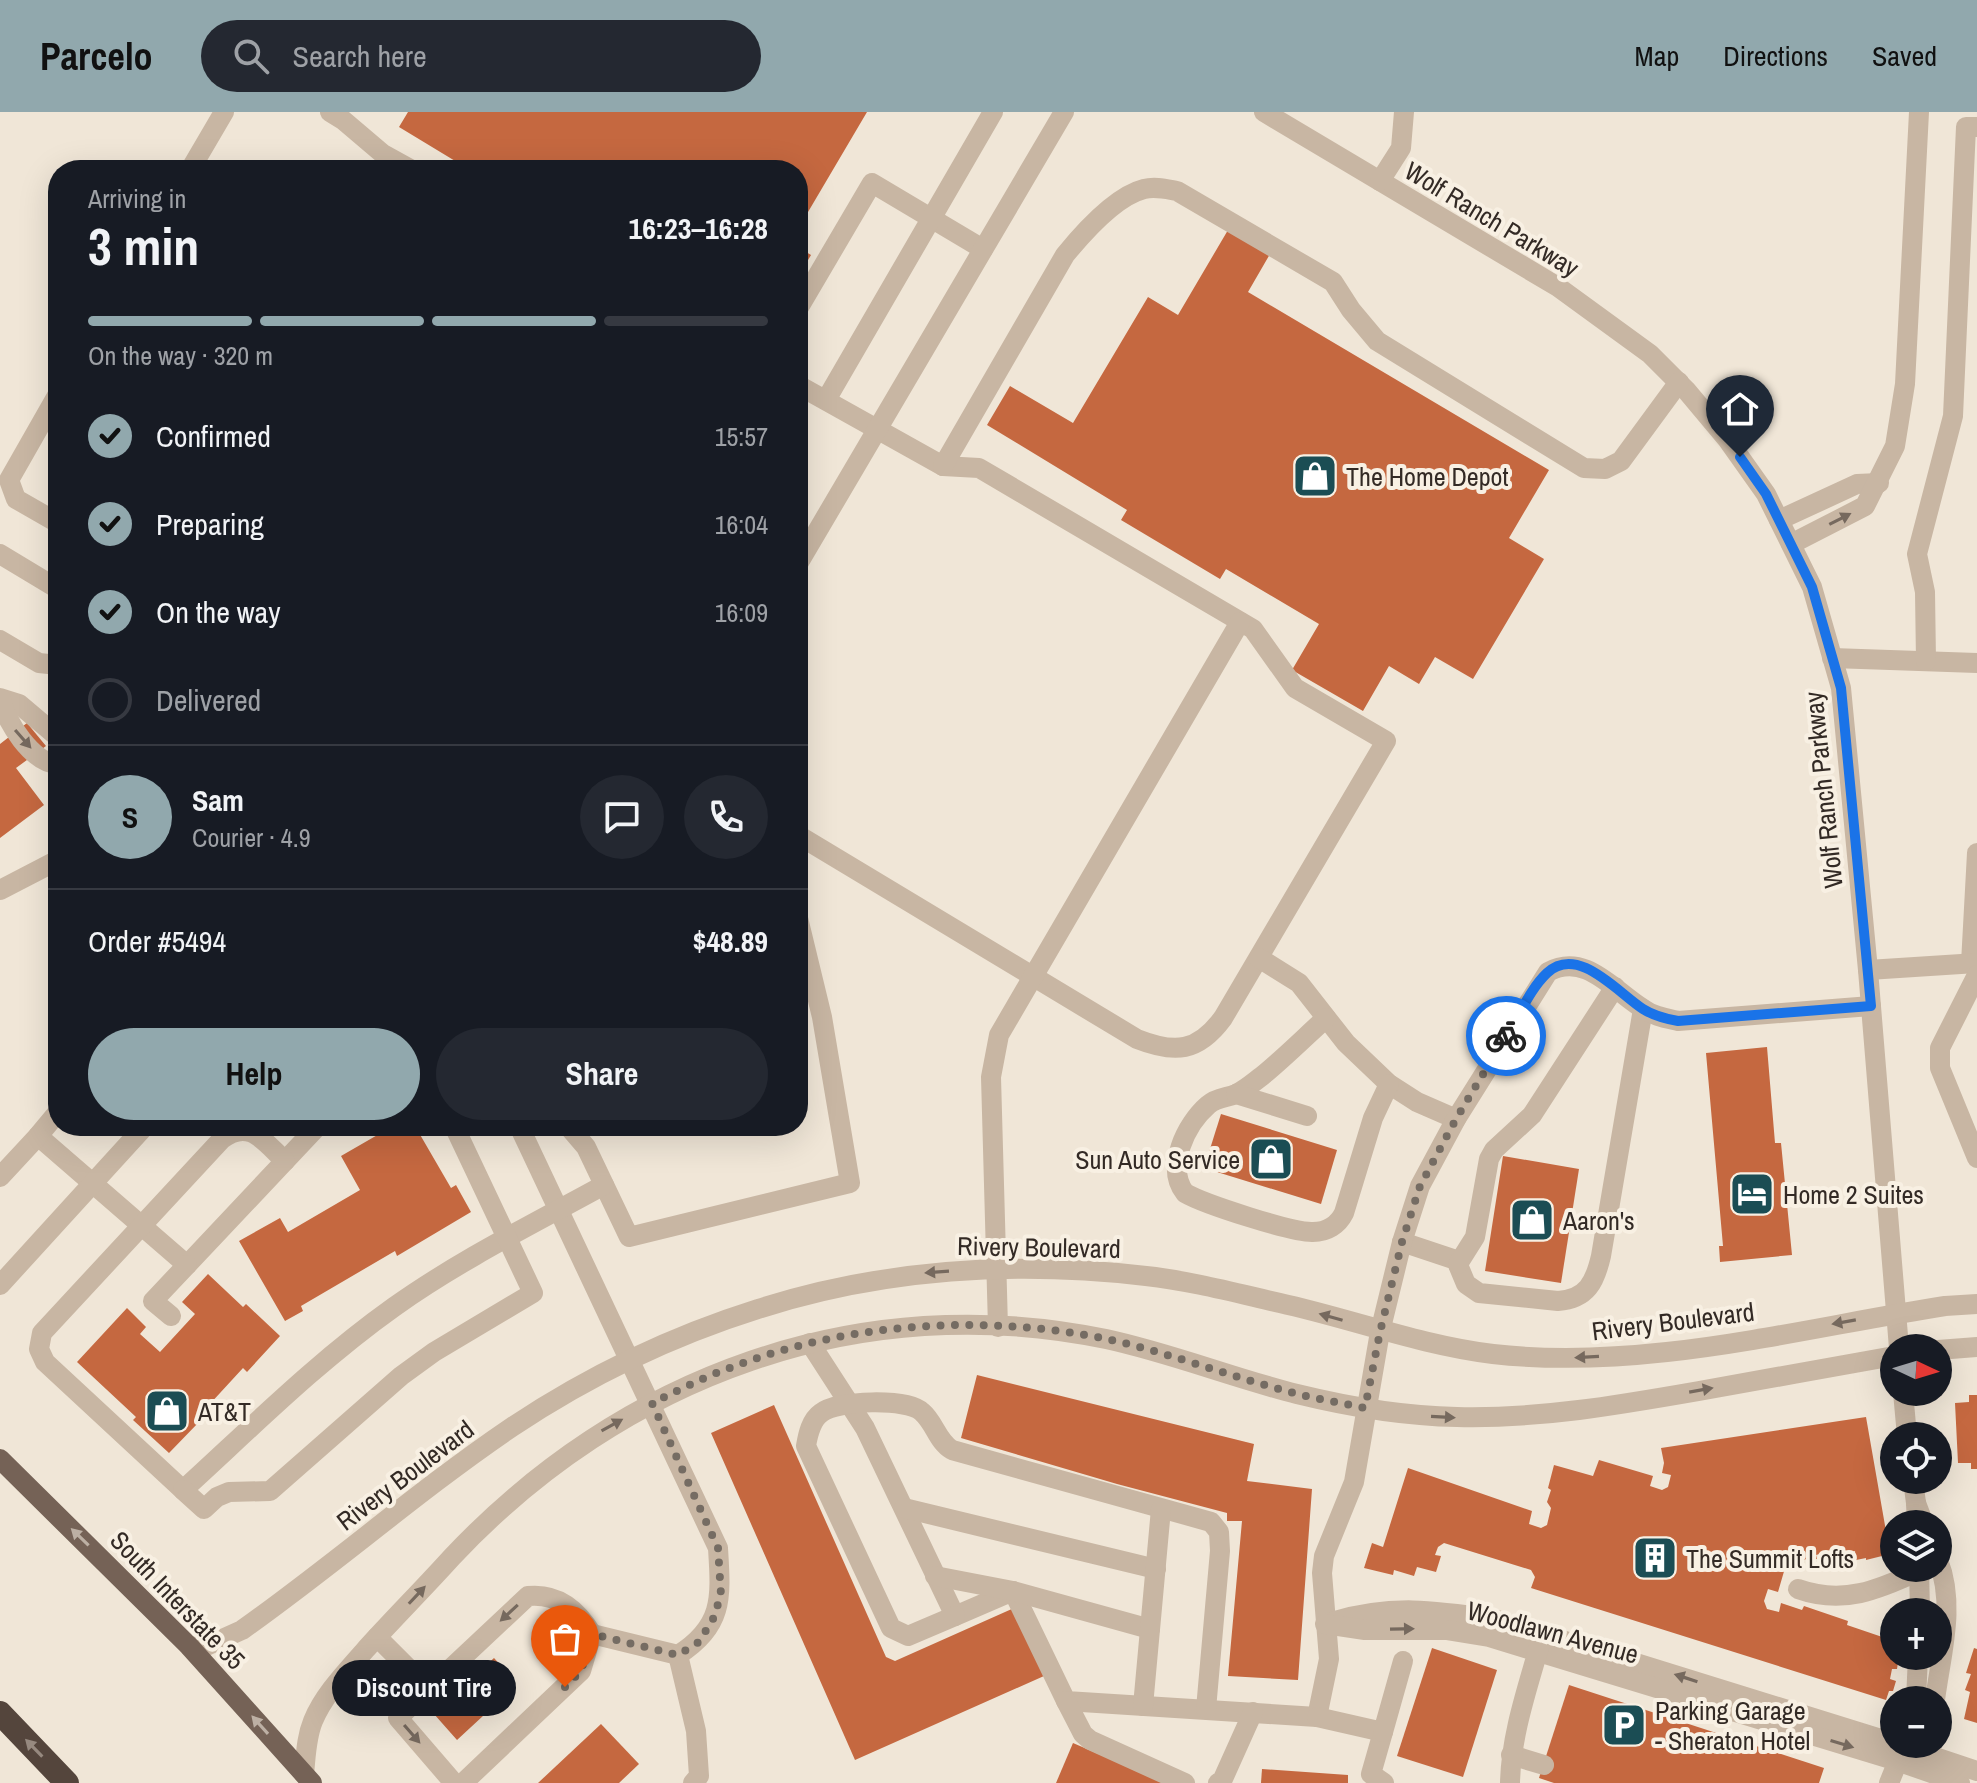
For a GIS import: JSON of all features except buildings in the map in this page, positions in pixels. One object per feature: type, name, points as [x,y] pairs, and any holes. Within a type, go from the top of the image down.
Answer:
[{"type":"highway","points":[[0,1713],[67,1783]]},
{"type":"main road","name":"South Interstate 35","points":[[0,1459],[189,1646],[308,1779]]},
{"type":"street","points":[[196,160],[224,112]]},
{"type":"street","points":[[330,112],[394,160]]},
{"type":"street","points":[[826,400],[993,112]]},
{"type":"street","points":[[808,547],[1064,112]]},
{"type":"street","name":"Wolf Ranch Parkway","points":[[1264,112],[1558,287],[1650,354],[1679,382],[1727,439],[1766,494],[1812,587],[1841,688],[1897,1334]]},
{"type":"street","points":[[1380,181],[1401,148],[1404,112]]},
{"type":"street","points":[[1791,544],[1865,506],[1895,446],[1905,384],[1919,112]]},
{"type":"street","points":[[1926,661],[1925,592],[1917,554],[1953,416],[1966,127],[1977,127]]},
{"type":"street","points":[[808,292],[872,183],[983,249]]},
{"type":"street","points":[[943,466],[1065,255],[1105,213],[1143,189],[1177,191],[1333,282],[1377,341],[1584,468],[1605,469],[1621,461],[1679,382]]},
{"type":"street","points":[[808,390],[943,466],[979,468],[1253,629],[1295,688],[1386,741],[1215,1029],[1191,1046],[1171,1049],[1137,1039],[808,841]]},
{"type":"street","points":[[48,412],[9,480],[16,499],[48,517]]},
{"type":"street","points":[[1779,520],[1857,484],[1879,483]]},
{"type":"street","points":[[0,554],[48,583]]},
{"type":"street","points":[[998,1327],[991,1122],[994,1053],[1008,1017],[1240,622]]},
{"type":"street","points":[[0,640],[39,663],[48,664]]},
{"type":"street","points":[[1832,658],[1977,663]]},
{"type":"street","points":[[48,729],[19,704],[0,699],[3,712],[23,739],[48,763]]},
{"type":"street","points":[[1977,853],[1975,967],[1940,1048],[1940,1068],[1977,1158]]},
{"type":"street","points":[[0,890],[48,865]]},
{"type":"street","points":[[1259,958],[1299,983],[1346,1043],[1389,1084],[1417,1102],[1456,1119]]},
{"type":"street","points":[[577,1136],[586,1147],[629,1237],[850,1183],[822,1017],[808,959]]},
{"type":"street","points":[[1317,1717],[1329,1659],[1322,1573],[1324,1556],[1354,1482],[1380,1332],[1402,1242],[1420,1186],[1456,1119],[1548,972],[1566,965],[1586,968],[1643,1009],[1661,1018],[1701,1021],[1871,1006]]},
{"type":"street","points":[[1868,970],[1975,967]]},
{"type":"street","points":[[1458,1264],[1475,1237],[1489,1159],[1494,1150],[1532,1115],[1615,987]]},
{"type":"street","points":[[1402,1242],[1450,1256],[1458,1264],[1466,1284],[1479,1293],[1558,1301],[1571,1300],[1589,1288],[1601,1256],[1643,1009]]},
{"type":"street","points":[[1326,1018],[1260,1077],[1236,1094],[1218,1098],[1207,1106],[1190,1130],[1177,1162],[1178,1183],[1182,1190],[1194,1198],[1292,1229],[1327,1230],[1342,1218],[1373,1118],[1389,1084]]},
{"type":"street","points":[[1236,1094],[1307,1116]]},
{"type":"street","points":[[0,1177],[48,1124]]},
{"type":"street","points":[[38,1136],[187,1265]]},
{"type":"street","points":[[0,1285],[136,1136]]},
{"type":"street","points":[[226,1136],[54,1318],[42,1333],[39,1349],[45,1362],[204,1509],[217,1497],[229,1492],[270,1491],[401,1376],[434,1352],[533,1293],[459,1136]]},
{"type":"street","points":[[256,1136],[285,1161]]},
{"type":"street","points":[[171,1316],[153,1301],[309,1136]]},
{"type":"street","points":[[524,1136],[718,1548],[721,1595],[713,1619],[699,1642],[678,1655],[592,1634]]},
{"type":"street","points":[[183,1490],[314,1370],[418,1290],[506,1237],[604,1185]]},
{"type":"street","name":"Rivery Boulevard","points":[[189,1646],[202,1648],[242,1630],[514,1426],[569,1392],[677,1339],[758,1309],[837,1288],[925,1273],[997,1269],[1093,1271],[1151,1277],[1288,1305],[1380,1332],[1449,1347],[1496,1354],[1568,1358],[1689,1349],[1895,1314],[1977,1304]]},
{"type":"street","points":[[308,1779],[308,1735],[322,1703],[377,1637],[485,1522],[523,1488],[594,1435],[652,1403],[736,1365],[810,1343],[899,1329],[1035,1329],[1108,1340],[1294,1393],[1365,1408],[1409,1415],[1453,1417],[1547,1414],[1622,1404],[1880,1358]]},
{"type":"street","points":[[810,1343],[865,1428],[955,1616]]},
{"type":"street","points":[[1952,1349],[1977,1347]]},
{"type":"street","points":[[1013,1591],[908,1636],[891,1628],[806,1446],[808,1431],[818,1414],[832,1406],[849,1403],[911,1405],[922,1410],[945,1446],[952,1450],[1211,1522],[1219,1532],[1220,1551],[1206,1709]]},
{"type":"street","points":[[904,1508],[1156,1569]]},
{"type":"street","points":[[1143,1706],[1161,1509]]},
{"type":"street","points":[[935,1576],[1013,1591],[1150,1629]]},
{"type":"street","points":[[1798,1589],[1832,1597],[1853,1597],[1894,1582]]},
{"type":"street","points":[[1937,1686],[1948,1607],[1945,1582]]},
{"type":"street","points":[[1013,1591],[1083,1734],[1185,1783]]},
{"type":"street","points":[[454,1783],[398,1718],[528,1596],[545,1594],[570,1606],[583,1618],[592,1634],[581,1671],[463,1783]]},
{"type":"street","name":"Woodlawn Avenue","points":[[1325,1624],[1366,1612],[1407,1609],[1494,1619],[1541,1642],[1880,1742]]},
{"type":"street","points":[[377,1637],[428,1688]]},
{"type":"street","points":[[1510,1783],[1511,1755],[1541,1642]]},
{"type":"street","points":[[678,1655],[696,1731],[697,1781]]},
{"type":"street","points":[[1384,1783],[1371,1774],[1403,1661]]},
{"type":"street","points":[[1066,1701],[1317,1717],[1383,1732]]},
{"type":"street","points":[[1218,1783],[1222,1781],[1253,1712]]},
{"type":"street","points":[[1511,1755],[1544,1765]]},
{"type":"street","points":[[1889,1783],[1897,1758]]},
{"type":"street","name":"Woodlawn Avenue","points":[[1927,1763],[1977,1771]]},
{"type":"street","name":"Woodlawn Avenue","points":[[1927,1763],[1960,1783]]},
{"type":"way so far","points":[[565,1687],[581,1671],[592,1634],[678,1655],[699,1642],[713,1619],[721,1595],[718,1548],[652,1403],[736,1365],[810,1343],[856,1334],[933,1326],[1035,1329],[1108,1340],[1294,1393],[1365,1408],[1402,1242],[1420,1186],[1506,1036]]},
{"type":"place","name":"The Home Depot","points":[[1315,476]]},
{"type":"place","name":"Sun Auto Service","points":[[1271,1159]]},
{"type":"place","name":"Home 2 Suites","points":[[1752,1194]]},
{"type":"place","name":"Aaron's","points":[[1532,1220]]},
{"type":"place","name":"AT&T","points":[[167,1411]]},
{"type":"place","name":"The Summit Lofts","points":[[1655,1558]]},
{"type":"place","name":"Discount Tire","points":[[565,1687]]},
{"type":"place","name":"Parking Garage - Sheraton Hotel","points":[[1624,1725]]},
{"type":"route","points":[[1506,1036],[1548,972],[1566,965],[1586,968],[1643,1009],[1661,1018],[1678,1021],[1871,1006],[1841,688],[1812,587],[1766,494],[1740,457]]}]
